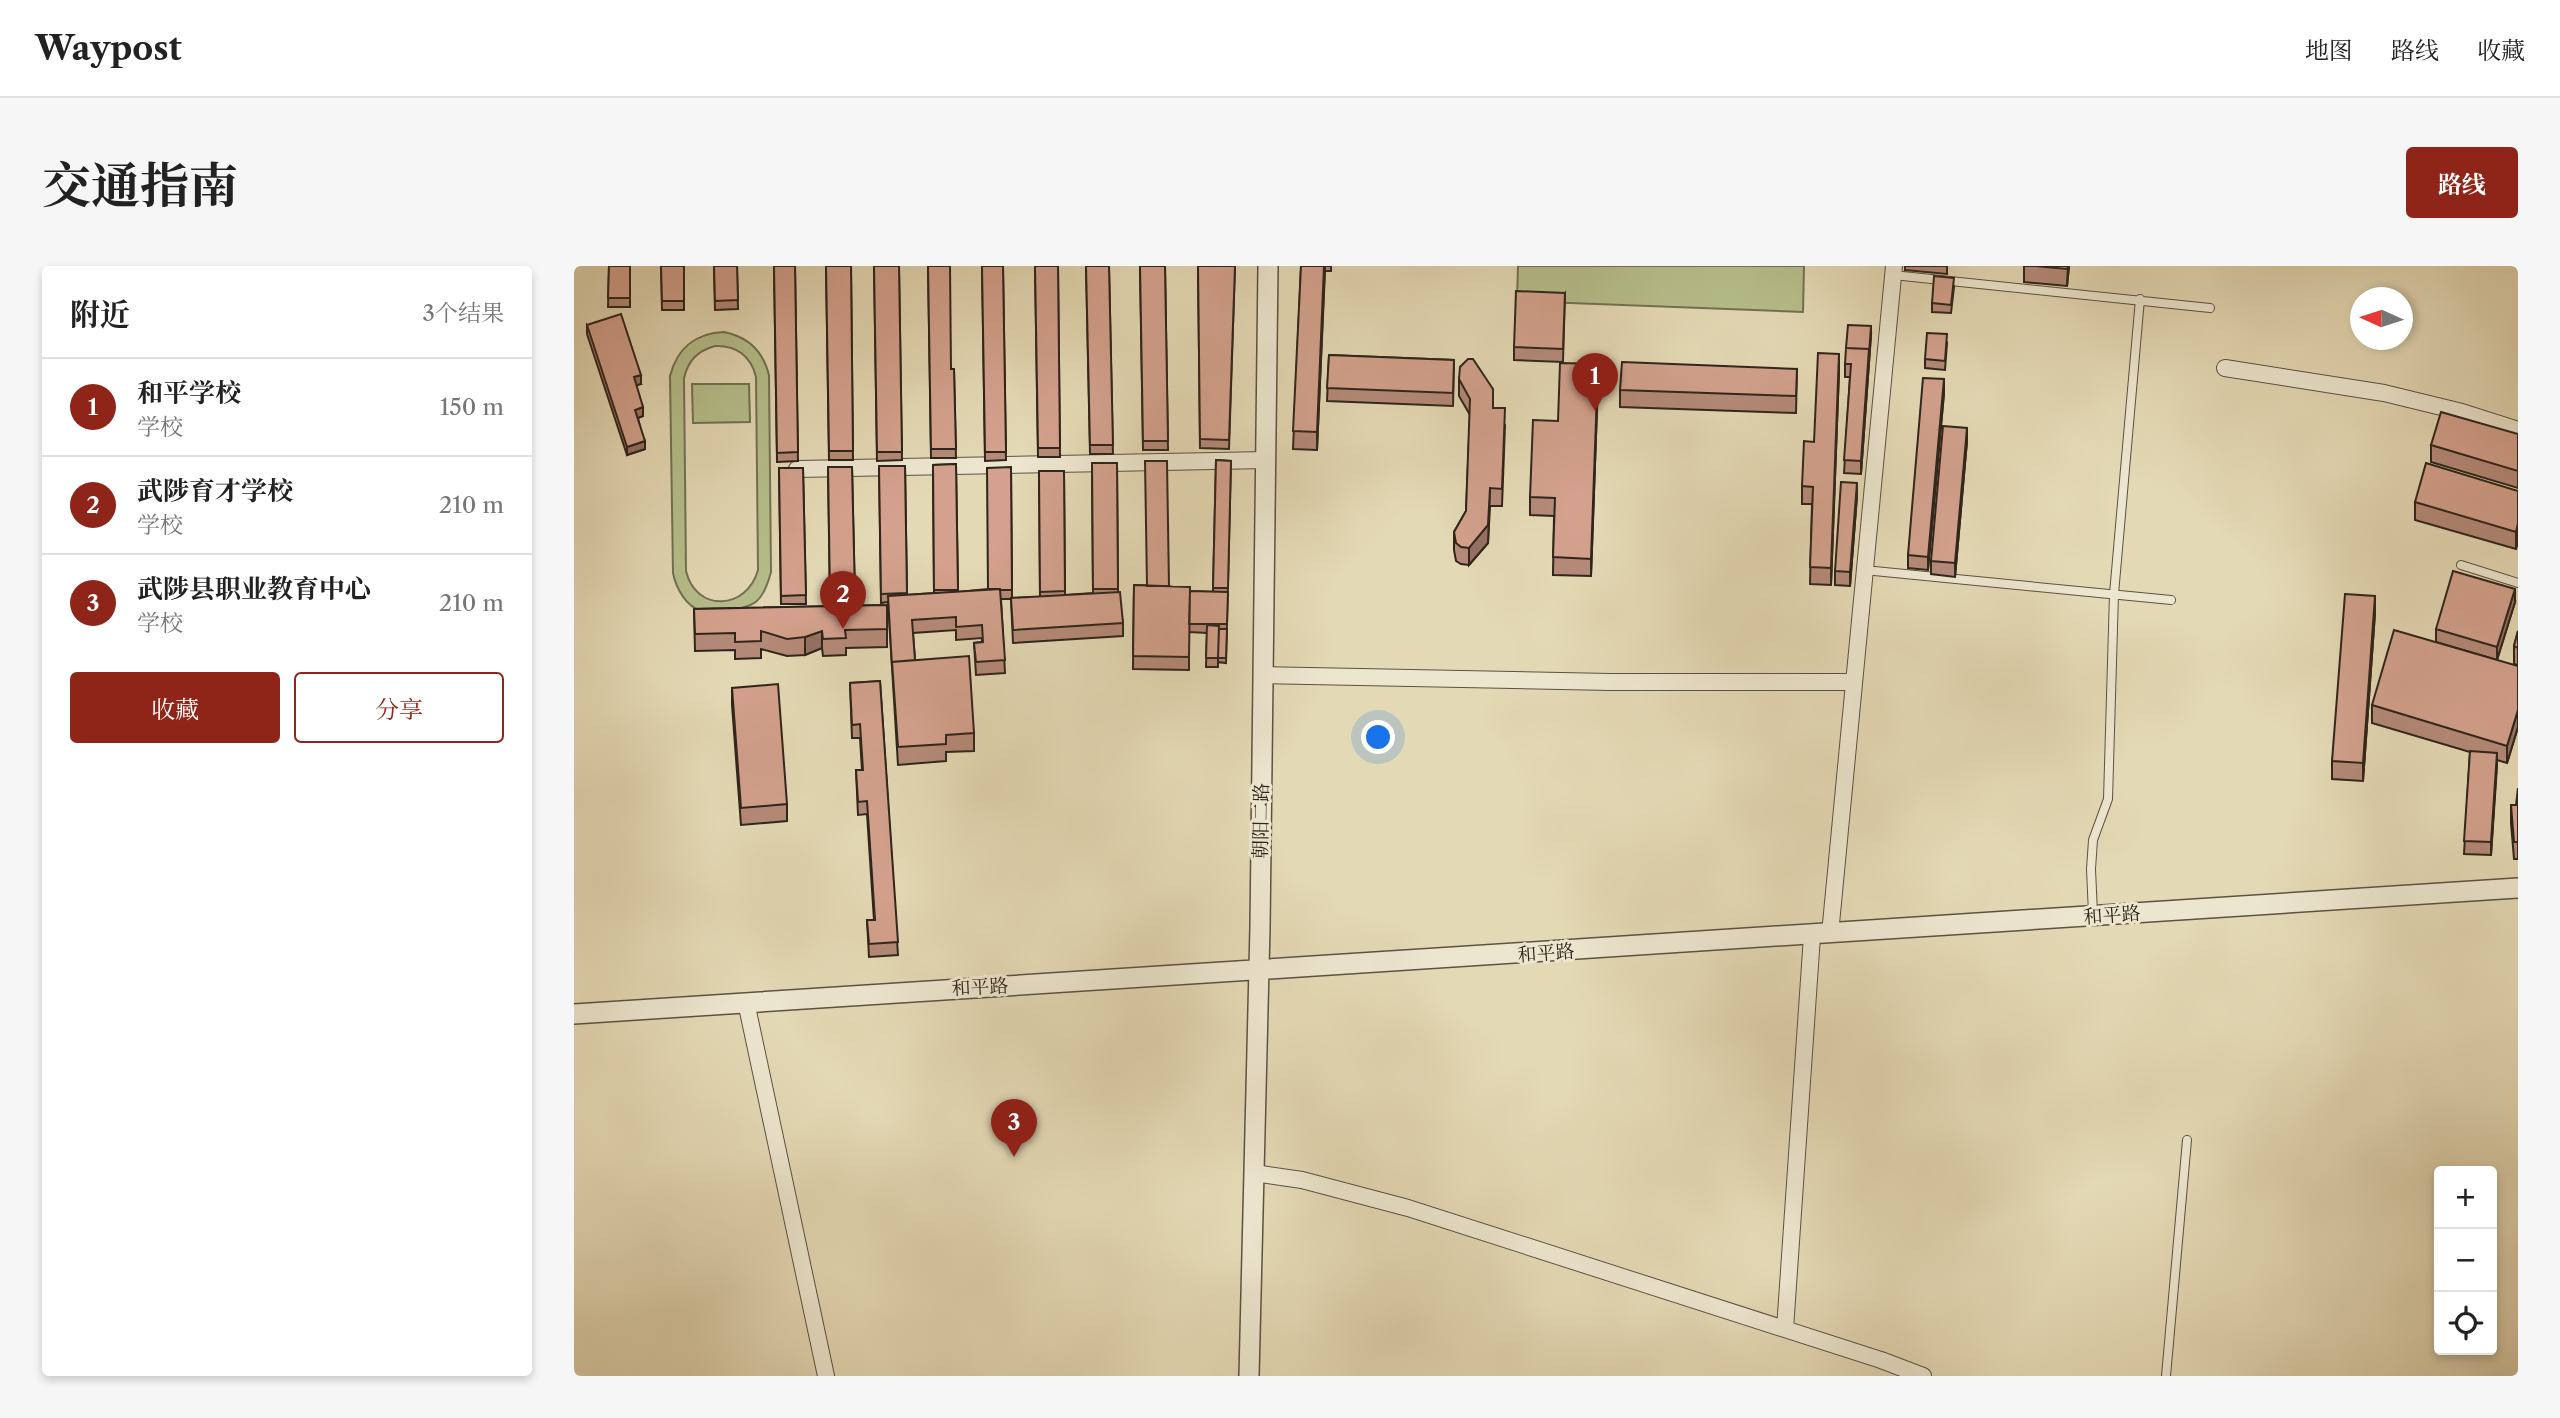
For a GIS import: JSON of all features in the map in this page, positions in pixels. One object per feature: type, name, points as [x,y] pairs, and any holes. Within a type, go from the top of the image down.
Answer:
[{"type":"street","name":"朝阳二路","points":[[1249,1376],[1268,266]]},
{"type":"street","points":[[1784,1329],[1821,935],[1854,682],[1893,271]]},
{"type":"street","points":[[2225,368],[2384,393],[2462,412],[2518,430]]},
{"type":"street","points":[[797,469],[1266,460]]},
{"type":"street","points":[[1263,675],[1610,682],[1854,682]]},
{"type":"street","name":"和平路","points":[[574,1014],[2518,888]]},
{"type":"street","points":[[746,1002],[826,1376]]},
{"type":"street","points":[[1254,1173],[1302,1180],[1408,1208],[1923,1376]]},
{"type":"lane","points":[[1893,271],[2210,308]]},
{"type":"lane","points":[[2093,917],[2093,839],[2108,799],[2114,594],[2140,299]]},
{"type":"lane","points":[[2461,565],[2518,583]]},
{"type":"lane","points":[[1864,569],[2171,600]]},
{"type":"lane","points":[[2166,1376],[2187,1140]]},
{"type":"green space","points":[[1518,266],[1804,266],[1803,312],[1517,301]]},
{"type":"green space","points":[[714,333],[733,334],[748,341],[759,352],[769,375],[771,572],[765,590],[756,602],[735,609],[708,612],[696,609],[687,601],[679,591],[673,573],[670,376],[677,358],[689,344]],"holes":[[[715,346],[742,353],[756,377],[758,570],[744,593],[722,601],[710,600],[700,594],[692,585],[686,571],[684,378],[698,354]]]},
{"type":"green space","points":[[692,384],[749,384],[750,422],[693,423]]},
{"type":"building","points":[[609,266],[630,266],[630,298],[608,298]]},
{"type":"building","points":[[661,266],[684,266],[684,301],[662,301]]},
{"type":"building","points":[[714,266],[737,266],[738,300],[715,301]]},
{"type":"building","points":[[774,266],[795,266],[798,452],[777,453]]},
{"type":"building","points":[[826,266],[851,266],[853,451],[829,451]]},
{"type":"building","points":[[874,266],[899,266],[902,452],[877,452]]},
{"type":"building","points":[[928,266],[950,266],[951,369],[954,369],[956,449],[931,449]]},
{"type":"building","points":[[982,266],[1003,266],[1006,452],[985,452]]},
{"type":"building","points":[[1035,266],[1058,266],[1060,448],[1038,448]]},
{"type":"building","points":[[1086,266],[1109,266],[1113,445],[1090,445]]},
{"type":"building","points":[[1140,266],[1165,266],[1168,441],[1143,441]]},
{"type":"building","points":[[1198,266],[1235,266],[1229,440],[1200,439]]},
{"type":"building","points":[[1301,266],[1324,266],[1317,432],[1293,431]]},
{"type":"building","points":[[2035,266],[2068,266],[2067,269]]},
{"type":"building","points":[[1934,276],[1954,278],[1951,305],[1932,303]]},
{"type":"building","points":[[1516,291],[1565,293],[1563,349],[1514,347]]},
{"type":"building","points":[[621,314],[641,375],[634,377],[643,407],[635,410],[645,441],[627,447],[587,325]]},
{"type":"building","points":[[1848,325],[1871,326],[1869,354],[1869,349],[1846,348]]},
{"type":"building","points":[[1927,333],[1947,334],[1945,361],[1925,359]]},
{"type":"building","points":[[1846,348],[1869,349],[1861,461],[1844,460],[1851,364],[1845,364]]},
{"type":"building","points":[[1818,353],[1839,354],[1831,568],[1810,567],[1813,487],[1802,486],[1804,441],[1814,442]]},
{"type":"building","points":[[1329,355],[1454,360],[1453,393],[1327,388]]},
{"type":"building","points":[[1468,359],[1473,359],[1493,389],[1493,408],[1505,408],[1502,489],[1490,488],[1488,525],[1469,548],[1456,543],[1454,532],[1466,511],[1470,399],[1459,379],[1460,367]]},
{"type":"building","points":[[1622,362],[1797,369],[1796,396],[1620,390]]},
{"type":"building","points":[[1560,363],[1598,364],[1591,559],[1553,557],[1555,498],[1530,497],[1533,420],[1558,421]]},
{"type":"building","points":[[1923,378],[1944,379],[1928,557],[1908,555]]},
{"type":"building","points":[[2441,412],[2518,434],[2518,471],[2431,445]]},
{"type":"building","points":[[1943,426],[1967,428],[1955,563],[1931,561]]},
{"type":"building","points":[[1216,460],[1231,461],[1228,588],[1213,588]]},
{"type":"building","points":[[1145,461],[1167,461],[1169,586],[1147,586]]},
{"type":"building","points":[[1092,463],[1117,463],[1118,589],[1093,589]]},
{"type":"building","points":[[2426,463],[2518,491],[2516,532],[2415,502]]},
{"type":"building","points":[[956,464],[958,590],[934,590],[933,465]]},
{"type":"building","points":[[879,466],[905,466],[907,593],[881,594]]},
{"type":"building","points":[[828,467],[852,467],[855,594],[830,595]]},
{"type":"building","points":[[1011,467],[1012,590],[988,589],[987,468]]},
{"type":"building","points":[[779,468],[803,468],[806,595],[781,596]]},
{"type":"building","points":[[1039,471],[1064,471],[1065,591],[1040,592]]},
{"type":"building","points":[[1841,482],[1857,483],[1850,572],[1835,571]]},
{"type":"building","points":[[2453,571],[2515,589],[2497,647],[2436,629]]},
{"type":"building","points":[[1134,585],[1190,587],[1189,657],[1133,656]]},
{"type":"building","points":[[1000,589],[1005,660],[976,662],[974,643],[983,642],[982,625],[956,627],[956,617],[912,620],[915,660],[892,662],[892,666],[888,596]]},
{"type":"building","points":[[1190,591],[1228,592],[1227,624],[1189,624]]},
{"type":"building","points":[[1120,592],[1123,623],[1013,630],[1011,598]]},
{"type":"building","points":[[2345,594],[2375,596],[2363,763],[2332,761]]},
{"type":"building","points":[[887,605],[887,629],[845,630],[846,638],[823,639],[822,631],[787,639],[761,631],[761,641],[735,642],[735,633],[695,634],[694,609]]},
{"type":"building","points":[[1207,625],[1219,626],[1218,658],[1206,658]]},
{"type":"building","points":[[1219,629],[1227,629],[1226,658],[1218,658]]},
{"type":"building","points":[[2394,630],[2518,666],[2518,710],[2507,746],[2372,705]]},
{"type":"building","points":[[2518,631],[2518,648],[2514,646]]},
{"type":"building","points":[[969,656],[974,733],[946,735],[946,744],[898,747],[892,662]]},
{"type":"building","points":[[880,681],[898,942],[869,944],[867,920],[875,920],[867,801],[858,802],[856,770],[863,770],[860,724],[852,725],[850,683]]},
{"type":"building","points":[[778,684],[787,804],[741,808],[732,688]]},
{"type":"building","points":[[2470,751],[2497,753],[2491,842],[2464,841]]},
{"type":"building","points":[[2511,805],[2518,805],[2518,842],[2514,842]]},
{"type":"place","name":"和平学校","points":[[1595,411]]},
{"type":"place","name":"武陟育才学校","points":[[843,629]]},
{"type":"place","name":"武陟县职业教育中心","points":[[1014,1157]]}]
